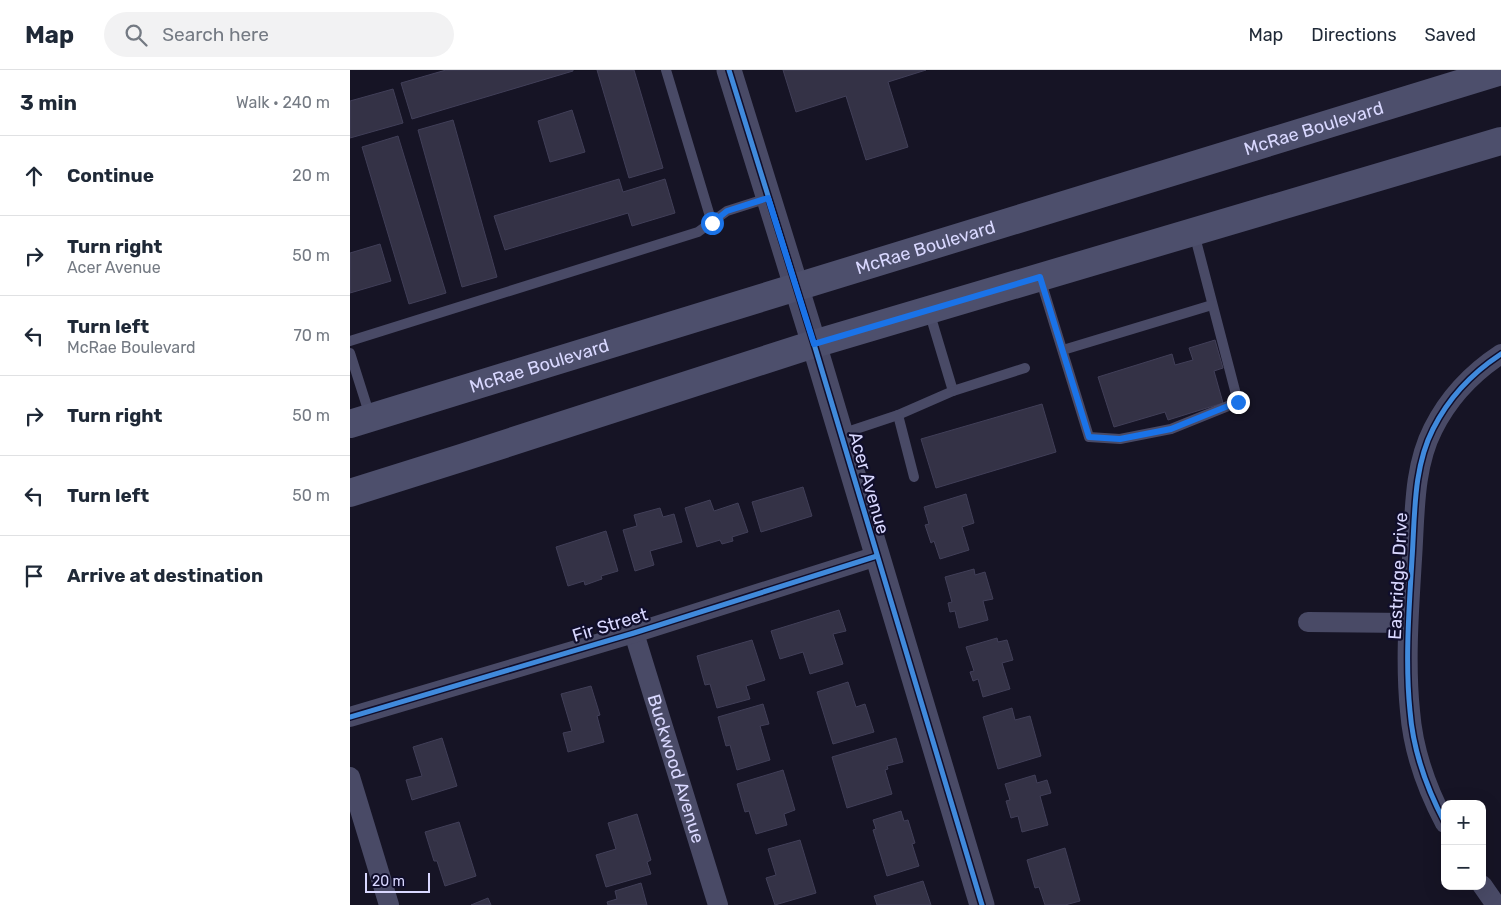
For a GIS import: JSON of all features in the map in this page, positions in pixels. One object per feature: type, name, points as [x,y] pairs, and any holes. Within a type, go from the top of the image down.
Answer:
[{"type":"main road","name":"McRae Boulevard","points":[[360,421],[1501,71]]},
{"type":"main road","points":[[350,493],[814,344],[1501,141]]},
{"type":"street","name":"Acer Avenue","points":[[729,70],[814,344],[982,905]]},
{"type":"street","name":"Eastridge Drive","points":[[1441,814],[1430,790],[1416,746],[1410,712],[1408,623],[1416,488],[1421,462],[1432,429],[1451,399],[1471,376],[1501,354]]},
{"type":"street","name":"Fir Street","points":[[350,717],[634,633],[877,556]]},
{"type":"street","points":[[1308,622],[1408,623]]},
{"type":"street","name":"Buckwood Avenue","points":[[634,633],[718,905]]},
{"type":"street","points":[[350,777],[389,905]]},
{"type":"street","points":[[1486,890],[1496,905]]},
{"type":"lane","points":[[666,70],[712,223]]},
{"type":"lane","points":[[350,341],[698,232],[727,211],[768,198]]},
{"type":"lane","points":[[1040,277],[1089,437],[1120,439],[1171,429],[1238,402],[1193,232]]},
{"type":"lane","points":[[1062,350],[1212,305]]},
{"type":"lane","points":[[929,310],[953,391]]},
{"type":"lane","points":[[350,353],[360,421]]},
{"type":"lane","points":[[841,434],[898,415],[953,391],[1025,368]]},
{"type":"lane","points":[[898,415],[914,477]]},
{"type":"building","points":[[446,70],[573,71],[412,119],[401,83]]},
{"type":"building","points":[[597,70],[634,70],[663,168],[629,178]]},
{"type":"building","points":[[783,70],[926,70],[888,82],[908,147],[866,160],[846,96],[796,112]]},
{"type":"building","points":[[393,89],[403,123],[350,138],[350,101]]},
{"type":"building","points":[[572,110],[585,152],[550,162],[538,121]]},
{"type":"building","points":[[453,120],[497,277],[462,287],[418,130]]},
{"type":"building","points":[[398,136],[446,293],[409,304],[362,147]]},
{"type":"building","points":[[619,179],[623,192],[665,179],[675,213],[632,226],[628,213],[505,250],[494,216]]},
{"type":"building","points":[[380,244],[391,281],[350,293],[350,253]]},
{"type":"building","points":[[1215,340],[1223,368],[1214,371],[1223,403],[1168,420],[1165,412],[1114,427],[1098,377],[1172,354],[1175,365],[1193,360],[1189,348]]},
{"type":"building","points":[[1042,404],[1056,452],[936,488],[921,439]]},
{"type":"building","points":[[803,487],[812,516],[761,532],[752,502]]},
{"type":"building","points":[[966,494],[974,523],[962,527],[969,550],[940,559],[934,541],[931,543],[925,525],[929,524],[924,507]]},
{"type":"building","points":[[710,500],[714,511],[738,503],[748,532],[732,537],[733,541],[722,544],[720,540],[697,547],[685,508]]},
{"type":"building","points":[[660,508],[663,517],[674,514],[682,542],[650,551],[654,565],[635,571],[623,530],[637,526],[634,515]]},
{"type":"building","points":[[606,531],[618,571],[601,576],[602,579],[585,585],[584,581],[568,586],[556,547]]},
{"type":"building","points":[[974,569],[975,575],[985,572],[993,599],[983,601],[988,620],[959,628],[955,611],[950,612],[948,603],[952,602],[945,577]]},
{"type":"building","points":[[839,610],[846,631],[833,634],[843,664],[810,674],[803,652],[780,659],[771,631]]},
{"type":"building","points":[[997,638],[998,642],[1007,640],[1013,660],[1002,663],[1010,689],[983,697],[978,679],[973,681],[970,672],[974,671],[966,647]]},
{"type":"building","points":[[752,640],[765,680],[746,686],[750,699],[717,708],[710,684],[705,685],[697,656]]},
{"type":"building","points":[[848,682],[856,707],[865,704],[874,732],[833,744],[817,692]]},
{"type":"building","points":[[591,686],[600,715],[597,716],[604,742],[568,752],[563,733],[572,731],[561,694]]},
{"type":"building","points":[[763,704],[769,724],[760,726],[770,760],[737,770],[730,745],[726,746],[718,717]]},
{"type":"building","points":[[1012,708],[1015,720],[1030,716],[1041,756],[998,769],[983,717]]},
{"type":"building","points":[[442,738],[457,786],[412,800],[406,780],[422,776],[413,747]]},
{"type":"building","points":[[896,738],[903,762],[887,766],[888,769],[885,770],[892,794],[847,808],[832,757]]},
{"type":"building","points":[[783,770],[795,810],[784,814],[787,825],[756,834],[749,811],[745,812],[737,784]]},
{"type":"building","points":[[1035,775],[1037,783],[1047,780],[1051,793],[1040,796],[1048,825],[1022,832],[1018,816],[1011,818],[1006,801],[1010,800],[1005,784]]},
{"type":"building","points":[[901,811],[904,821],[908,820],[915,843],[912,844],[919,866],[887,876],[873,830],[876,829],[873,820]]},
{"type":"building","points":[[637,814],[651,860],[647,862],[651,874],[606,887],[596,855],[616,849],[608,823]]},
{"type":"building","points":[[459,822],[476,876],[445,886],[437,861],[434,861],[425,832]]},
{"type":"building","points":[[800,840],[816,893],[775,905],[766,878],[776,875],[768,849]]},
{"type":"building","points":[[1065,848],[1080,901],[1065,905],[1045,905],[1039,887],[1035,888],[1027,860]]},
{"type":"building","points":[[923,881],[931,905],[877,905],[874,896]]},
{"type":"building","points":[[641,883],[647,905],[608,905],[607,902],[617,899],[615,891]]},
{"type":"building","points":[[488,898],[491,905],[471,905]]},
{"type":"cycle path","points":[[729,70],[814,344],[982,905]]},
{"type":"cycle path","points":[[1441,815],[1422,769],[1414,740],[1410,711],[1408,635],[1418,476],[1426,444],[1446,406],[1480,369],[1501,354]]},
{"type":"cycle path","points":[[350,717],[634,633],[877,556]]},
{"type":"route","points":[[712,223],[727,211],[768,198],[814,344],[1040,277],[1089,437],[1120,439],[1171,429],[1238,402]]}]
